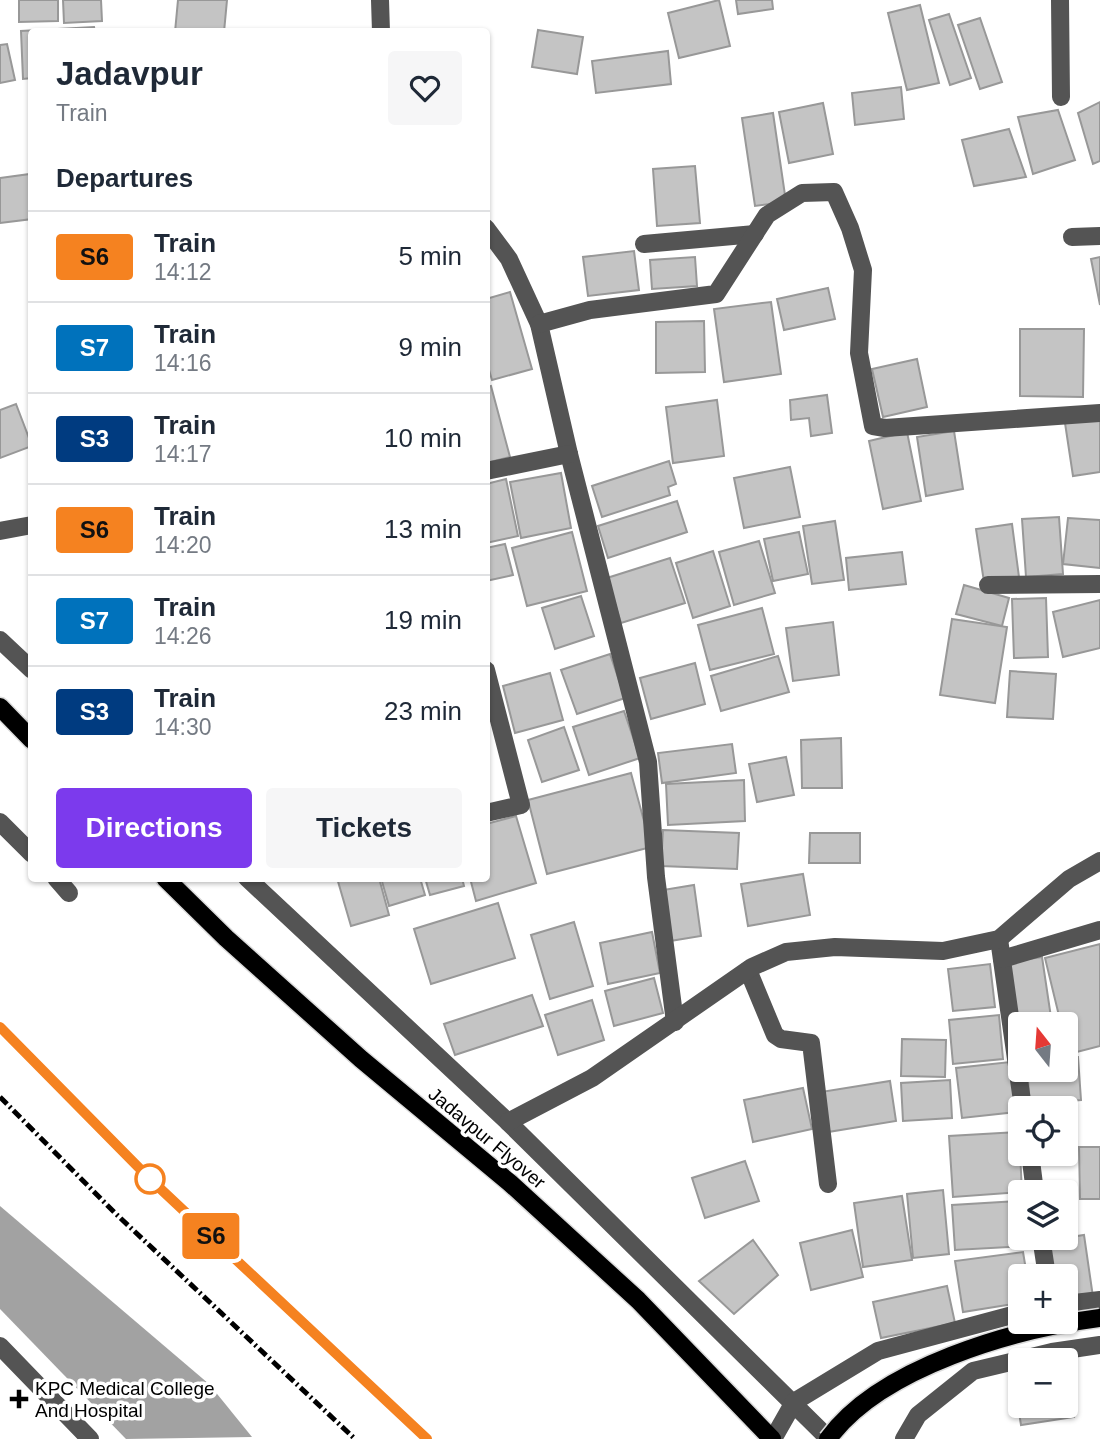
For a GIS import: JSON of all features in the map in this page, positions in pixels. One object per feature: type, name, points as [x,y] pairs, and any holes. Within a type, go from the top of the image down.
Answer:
[{"type":"main road","points":[[0,707],[28,736]]},
{"type":"main road","name":"Jadavpur Flyover","points":[[169,882],[226,939],[361,1059],[510,1183],[639,1300],[773,1439]]},
{"type":"main road","points":[[828,1439],[838,1424],[878,1394],[929,1363],[1006,1336],[1100,1318]]},
{"type":"street","points":[[380,0],[381,28]]},
{"type":"street","points":[[1060,0],[1061,97]]},
{"type":"street","points":[[539,324],[590,310],[716,294],[767,215],[802,193],[834,192],[850,228],[863,270],[859,353],[873,426],[885,428],[1100,412]]},
{"type":"street","points":[[490,233],[509,259],[539,324],[569,454],[648,762],[656,877],[675,1022]]},
{"type":"street","points":[[644,244],[755,234]]},
{"type":"street","points":[[1072,237],[1100,236]]},
{"type":"street","points":[[490,470],[569,454]]},
{"type":"street","points":[[0,531],[28,526]]},
{"type":"street","points":[[988,585],[1100,584]]},
{"type":"street","points":[[0,639],[28,666]]},
{"type":"street","points":[[490,686],[520,805],[490,812]]},
{"type":"street","points":[[0,822],[28,850]]},
{"type":"street","points":[[508,1122],[592,1079],[748,970],[786,952],[835,947],[943,951],[999,939],[1069,879],[1100,861]]},
{"type":"street","points":[[59,882],[69,892]]},
{"type":"street","points":[[251,882],[508,1122],[794,1402],[828,1439]]},
{"type":"street","points":[[1002,960],[1100,930]]},
{"type":"street","points":[[999,939],[1021,1096]]},
{"type":"street","points":[[748,970],[775,1035],[781,1039],[807,1040],[811,1043],[828,1184]]},
{"type":"street","points":[[1078,1303],[1100,1300]]},
{"type":"street","points":[[773,1439],[794,1402],[878,1352],[1008,1316]]},
{"type":"street","points":[[904,1439],[918,1415],[973,1371],[1052,1352],[1100,1345]]},
{"type":"street","points":[[0,1346],[90,1439]]},
{"type":"shaded area","points":[[0,1206],[209,1384],[252,1437],[126,1439],[0,1309]]},
{"type":"building","points":[[19,0],[58,0],[58,21],[19,22]]},
{"type":"building","points":[[63,0],[101,0],[102,21],[64,23]]},
{"type":"building","points":[[178,0],[227,0],[224,28],[175,28]]},
{"type":"building","points":[[719,0],[730,46],[679,58],[668,13]]},
{"type":"building","points":[[736,0],[772,0],[773,9],[738,14]]},
{"type":"building","points":[[920,5],[939,83],[907,90],[888,13]]},
{"type":"building","points":[[949,14],[971,78],[950,85],[929,20]]},
{"type":"building","points":[[980,18],[1002,82],[980,89],[958,25]]},
{"type":"building","points":[[538,30],[583,37],[577,74],[532,67]]},
{"type":"building","points":[[21,31],[28,31],[28,78],[23,79]]},
{"type":"building","points":[[7,44],[15,80],[0,83],[0,45]]},
{"type":"building","points":[[668,51],[671,84],[596,93],[592,61]]},
{"type":"building","points":[[901,87],[904,119],[855,125],[852,93]]},
{"type":"building","points":[[1100,102],[1100,161],[1093,164],[1078,113]]},
{"type":"building","points":[[823,103],[833,154],[789,163],[779,112]]},
{"type":"building","points":[[1058,110],[1075,160],[1033,174],[1018,117]]},
{"type":"building","points":[[773,113],[786,202],[755,206],[742,118]]},
{"type":"building","points":[[1009,129],[1026,177],[974,186],[962,140]]},
{"type":"building","points":[[695,166],[700,223],[657,226],[653,169]]},
{"type":"building","points":[[28,174],[28,220],[0,223],[0,178]]},
{"type":"building","points":[[634,251],[639,290],[588,296],[583,257]]},
{"type":"building","points":[[695,257],[697,286],[652,289],[650,260]]},
{"type":"building","points":[[1100,257],[1100,305],[1091,259]]},
{"type":"building","points":[[828,288],[835,319],[784,330],[777,299]]},
{"type":"building","points":[[510,292],[532,369],[492,380],[490,298]]},
{"type":"building","points":[[771,302],[781,374],[724,382],[714,309]]},
{"type":"building","points":[[704,321],[705,372],[656,373],[656,322]]},
{"type":"building","points":[[1020,329],[1084,329],[1083,397],[1020,396]]},
{"type":"building","points":[[917,359],[927,407],[883,417],[872,369]]},
{"type":"building","points":[[490,386],[510,457],[490,462]]},
{"type":"building","points":[[827,395],[832,433],[811,436],[809,418],[791,420],[790,400]]},
{"type":"building","points":[[717,400],[724,456],[673,463],[666,407]]},
{"type":"building","points":[[16,404],[28,436],[28,448],[0,458],[0,410]]},
{"type":"building","points":[[1100,418],[1100,472],[1073,476],[1065,423]]},
{"type":"building","points":[[954,431],[963,489],[926,496],[917,437]]},
{"type":"building","points":[[907,432],[921,501],[883,509],[869,441]]},
{"type":"building","points":[[669,461],[676,484],[668,487],[670,495],[602,517],[592,486]]},
{"type":"building","points":[[790,467],[800,517],[744,528],[734,478]]},
{"type":"building","points":[[561,473],[571,528],[521,538],[510,482]]},
{"type":"building","points":[[506,479],[518,536],[490,542],[490,483]]},
{"type":"building","points":[[677,501],[687,532],[608,558],[598,526]]},
{"type":"building","points":[[1059,517],[1063,574],[1026,577],[1022,519]]},
{"type":"building","points":[[1068,518],[1100,520],[1100,568],[1063,564]]},
{"type":"building","points":[[835,521],[844,580],[812,584],[803,526]]},
{"type":"building","points":[[1012,524],[1019,577],[984,582],[976,529]]},
{"type":"building","points":[[572,532],[587,591],[527,606],[512,548]]},
{"type":"building","points":[[799,532],[808,574],[773,581],[764,539]]},
{"type":"building","points":[[759,541],[775,593],[734,605],[719,552]]},
{"type":"building","points":[[505,544],[513,575],[490,580],[490,547]]},
{"type":"building","points":[[713,551],[730,606],[693,618],[676,563]]},
{"type":"building","points":[[902,552],[906,584],[849,590],[846,558]]},
{"type":"building","points":[[670,558],[685,603],[621,623],[607,578]]},
{"type":"building","points":[[964,585],[1009,598],[1002,626],[956,614]]},
{"type":"building","points":[[581,596],[594,636],[555,649],[542,608]]},
{"type":"building","points":[[1046,598],[1048,657],[1014,658],[1012,599]]},
{"type":"building","points":[[1100,600],[1100,648],[1063,657],[1053,612]]},
{"type":"building","points":[[762,608],[774,654],[710,670],[698,625]]},
{"type":"building","points":[[952,619],[1007,627],[995,703],[940,695]]},
{"type":"building","points":[[833,622],[839,675],[793,681],[786,628]]},
{"type":"building","points":[[610,654],[625,698],[577,714],[561,670]]},
{"type":"building","points":[[778,656],[789,692],[721,711],[711,676]]},
{"type":"building","points":[[695,663],[705,704],[651,719],[640,678]]},
{"type":"building","points":[[1010,671],[1056,674],[1053,719],[1007,717]]},
{"type":"building","points":[[550,673],[563,720],[515,733],[503,686]]},
{"type":"building","points":[[624,711],[640,758],[589,775],[573,727]]},
{"type":"building","points":[[564,727],[579,770],[542,782],[528,740]]},
{"type":"building","points":[[841,738],[842,788],[802,788],[801,740]]},
{"type":"building","points":[[732,744],[736,773],[662,783],[658,753]]},
{"type":"building","points":[[786,757],[794,795],[757,802],[749,764]]},
{"type":"building","points":[[631,773],[651,847],[547,874],[528,800]]},
{"type":"building","points":[[744,780],[745,821],[668,825],[666,784]]},
{"type":"building","points":[[516,816],[536,883],[476,901],[471,882],[490,882],[490,823]]},
{"type":"building","points":[[663,830],[739,833],[737,869],[661,866]]},
{"type":"building","points":[[810,833],[860,833],[860,863],[809,863]]},
{"type":"building","points":[[803,874],[810,915],[748,926],[741,884]]},
{"type":"building","points":[[338,882],[380,882],[389,915],[351,926]]},
{"type":"building","points":[[382,882],[421,882],[425,895],[389,906]]},
{"type":"building","points":[[426,882],[463,882],[464,886],[430,895]]},
{"type":"building","points":[[694,885],[701,936],[670,941],[663,890]]},
{"type":"building","points":[[498,903],[515,958],[431,984],[414,929]]},
{"type":"building","points":[[574,922],[593,986],[550,999],[531,935]]},
{"type":"building","points":[[652,932],[660,973],[608,984],[600,943]]},
{"type":"building","points":[[1100,944],[1100,1046],[1078,1052],[1078,1012],[1058,1012],[1045,958]]},
{"type":"building","points":[[1042,957],[1050,1012],[1016,1012],[1008,962]]},
{"type":"building","points":[[990,964],[995,1007],[953,1011],[948,969]]},
{"type":"building","points":[[654,978],[663,1013],[614,1026],[605,991]]},
{"type":"building","points":[[532,995],[543,1026],[455,1055],[444,1024]]},
{"type":"building","points":[[592,1000],[604,1040],[558,1055],[545,1015]]},
{"type":"building","points":[[999,1015],[1003,1059],[953,1064],[949,1020]]},
{"type":"building","points":[[902,1039],[946,1040],[945,1077],[901,1076]]},
{"type":"building","points":[[1078,1057],[1081,1100],[1078,1100],[1078,1096],[1029,1096],[1028,1082],[1078,1082]]},
{"type":"building","points":[[1008,1062],[1008,1082],[1012,1082],[1014,1096],[1008,1096],[1008,1113],[962,1118],[956,1068]]},
{"type":"building","points":[[950,1080],[952,1118],[903,1121],[901,1083]]},
{"type":"building","points":[[890,1081],[896,1121],[828,1132],[821,1092]]},
{"type":"building","points":[[803,1088],[812,1129],[753,1142],[744,1100]]},
{"type":"building","points":[[1008,1133],[1008,1166],[1021,1166],[1021,1180],[1008,1180],[1008,1193],[953,1197],[949,1136]]},
{"type":"building","points":[[1079,1147],[1100,1147],[1100,1199],[1080,1199]]},
{"type":"building","points":[[745,1161],[759,1201],[705,1218],[692,1178]]},
{"type":"building","points":[[943,1190],[949,1254],[913,1258],[907,1194]]},
{"type":"building","points":[[902,1196],[912,1260],[863,1267],[854,1203]]},
{"type":"building","points":[[1008,1202],[1008,1247],[955,1250],[952,1205]]},
{"type":"building","points":[[852,1230],[863,1277],[811,1290],[800,1243]]},
{"type":"building","points":[[1084,1235],[1093,1297],[1078,1299],[1078,1264],[1048,1264],[1046,1250],[1078,1250],[1078,1236]]},
{"type":"building","points":[[753,1240],[778,1275],[734,1314],[699,1281]]},
{"type":"building","points":[[1023,1252],[1025,1264],[1008,1264],[1008,1305],[963,1312],[955,1261]]},
{"type":"building","points":[[947,1286],[955,1323],[881,1338],[873,1302]]},
{"type":"building","points":[[1020,1418],[1067,1418],[1021,1425]]},
{"type":"railway","points":[[0,1027],[150,1179],[427,1439]]},
{"type":"railway","points":[[0,1097],[115,1213],[355,1439]]},
{"type":"train","name":"S6","points":[[0,1027],[150,1179],[427,1439]]},
{"type":"place","name":"KPC Medical College And Hospital","points":[[19,1399]]}]
